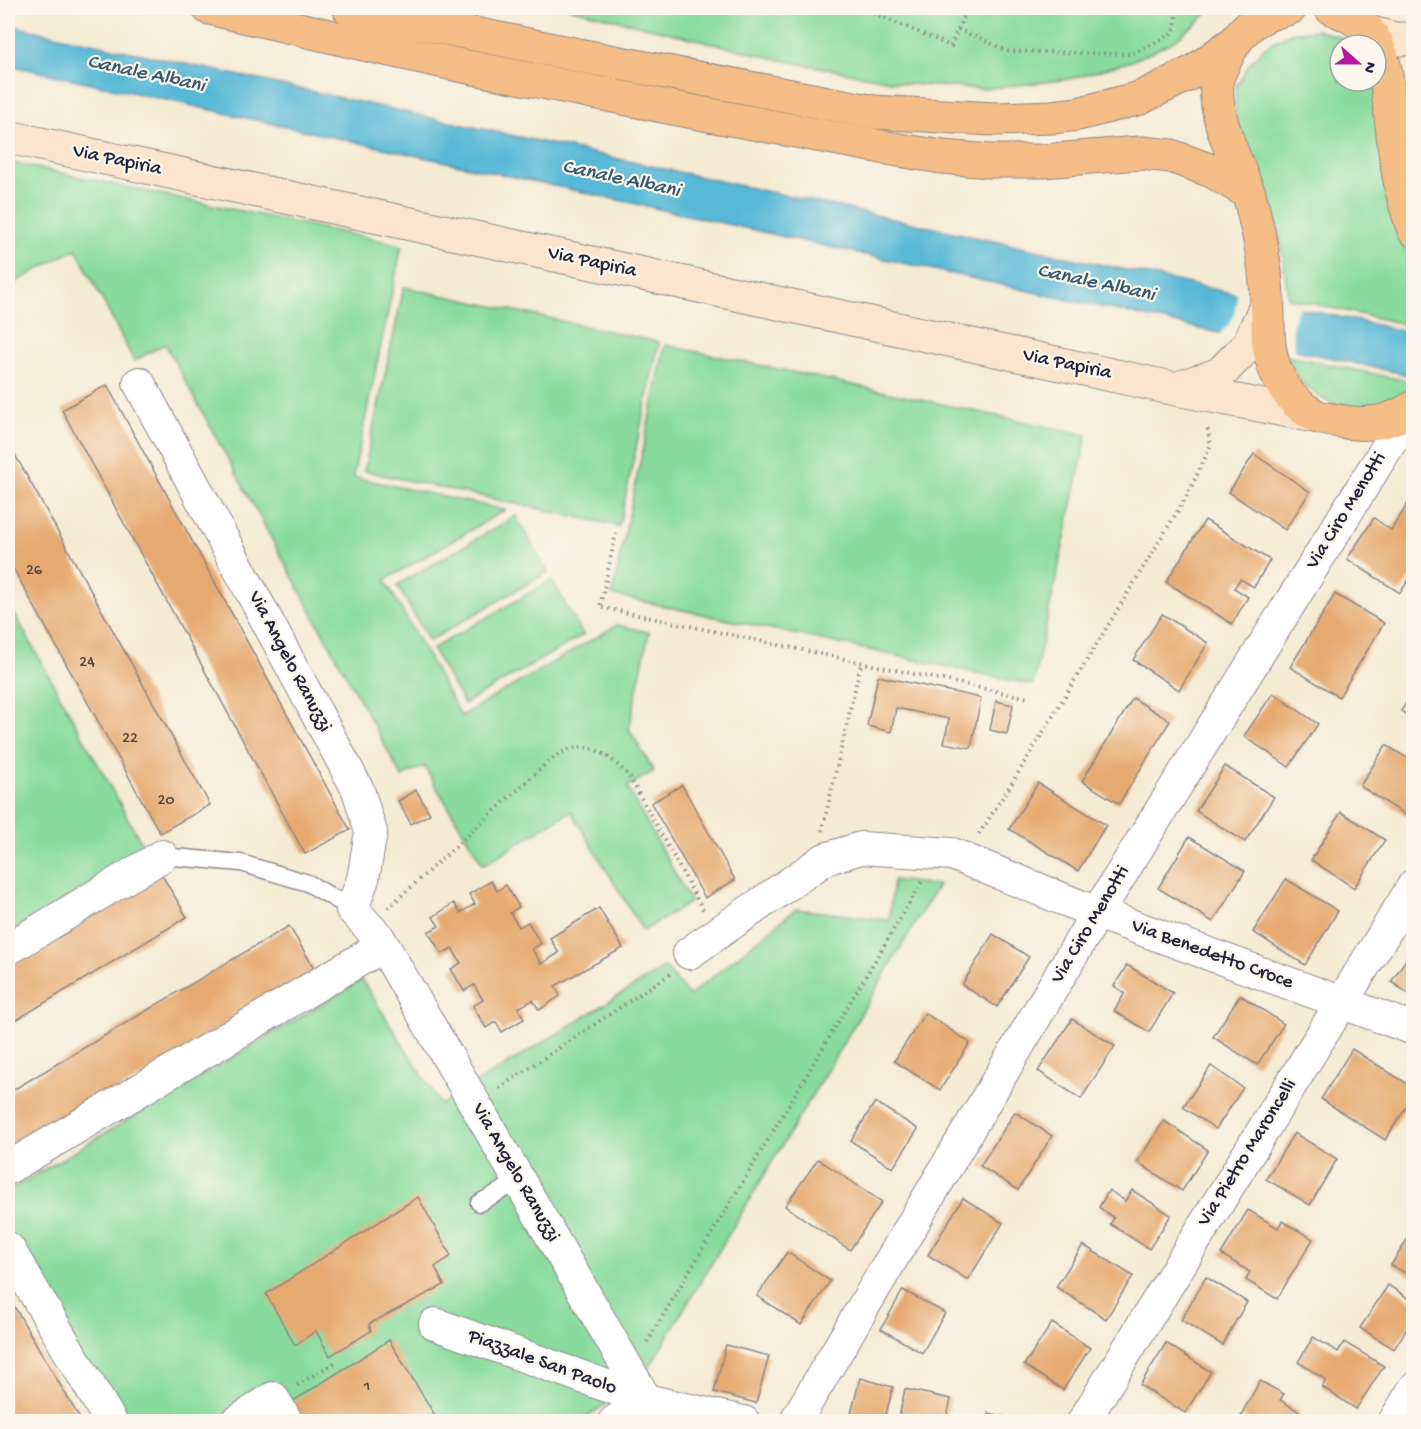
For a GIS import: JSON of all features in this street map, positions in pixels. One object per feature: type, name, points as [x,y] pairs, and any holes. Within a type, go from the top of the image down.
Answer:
[{"type":"main road","points":[[209,8],[458,64],[688,111],[942,157],[990,161],[1042,161],[1142,153],[1171,156],[1212,171],[1249,193]]},
{"type":"main road","points":[[349,8],[874,112],[993,119],[1078,114],[1140,98],[1195,71],[1245,26],[1273,11],[1290,8]]},
{"type":"main road","points":[[1350,16],[1396,39],[1413,39]]},
{"type":"main road","points":[[1350,16],[1381,50],[1387,78],[1401,186],[1413,230]]},
{"type":"main road","points":[[1245,26],[1217,78],[1218,104],[1227,144],[1249,193],[1263,250],[1269,343],[1273,365],[1283,387],[1293,400],[1315,416],[1347,423],[1400,425]]},
{"type":"main road","points":[[1395,149],[1413,104]]},
{"type":"main road","name":"Via Papiria","points":[[8,137],[1188,391],[1315,416]]},
{"type":"main road","points":[[1188,391],[1220,374],[1248,345],[1268,302]]},
{"type":"street","name":"Via Angelo Ranuzzi","points":[[139,383],[358,790],[371,832],[363,879],[368,927],[475,1104],[646,1400]]},
{"type":"street","name":"Via Ciro Menotti","points":[[795,1422],[1097,913],[1400,425]]},
{"type":"street","name":"Via Benedetto Croce","points":[[688,953],[825,859],[861,848],[951,856],[1097,913],[1342,1001],[1413,1029]]},
{"type":"street","points":[[8,949],[162,856]]},
{"type":"street","name":"Via Pietro Maroncelli","points":[[1083,1422],[1413,885]]},
{"type":"street","points":[[8,1168],[368,927]]},
{"type":"street","points":[[8,1248],[111,1422]]},
{"type":"street","name":"Piazzale San Paolo","points":[[435,1324],[646,1400]]},
{"type":"street","points":[[1394,1422],[1413,1389]]},
{"type":"street","points":[[646,1400],[744,1422]]},
{"type":"street","name":"Piazzale San Paolo","points":[[614,1422],[646,1400]]},
{"type":"street","points":[[237,1422],[280,1410]]},
{"type":"lane","points":[[162,856],[241,863],[308,883],[368,927]]},
{"type":"lane","points":[[479,1203],[519,1181]]},
{"type":"path","points":[[875,8],[873,13],[951,46],[968,8]]},
{"type":"path","points":[[958,29],[1008,51],[1132,54],[1169,36],[1175,28],[1177,8]]},
{"type":"path","points":[[629,1371],[951,856],[1012,783],[1188,494],[1211,445],[1188,391]]},
{"type":"path","points":[[616,533],[600,607],[1028,698]]},
{"type":"path","points":[[814,867],[861,663]]},
{"type":"path","points":[[368,927],[536,773],[562,752],[575,747],[594,748],[614,761],[629,776],[716,934]]},
{"type":"path","points":[[475,1104],[670,974],[688,953]]},
{"type":"path","points":[[280,1410],[338,1361]]},
{"type":"green space","points":[[568,8],[1211,8],[1200,20],[1172,42],[1132,61],[1070,79],[984,89],[906,84],[781,60]]},
{"type":"green space","points":[[1318,30],[1328,33],[1328,93],[1377,93],[1394,215],[1413,273],[1413,326],[1288,298],[1281,243],[1262,180],[1239,132],[1235,112],[1236,86],[1250,63],[1266,46],[1290,33]]},
{"type":"green space","points":[[8,162],[402,245],[353,477],[505,510],[385,580],[461,716],[617,625],[649,632],[629,729],[654,771],[627,787],[691,902],[643,931],[571,811],[483,865],[424,766],[402,777],[165,344],[134,361],[76,249],[8,286]]},
{"type":"green space","points":[[404,287],[659,342],[619,526],[364,471]]},
{"type":"green space","points":[[665,345],[1087,435],[1033,685],[612,595]]},
{"type":"green space","points":[[1288,356],[1413,382],[1413,391],[1389,405],[1362,409],[1336,405],[1310,390],[1299,379]]},
{"type":"green space","points":[[516,516],[548,572],[429,641],[397,585]]},
{"type":"green space","points":[[552,580],[583,635],[464,704],[432,649]]},
{"type":"green space","points":[[8,602],[146,851],[8,933]]},
{"type":"green space","points":[[893,880],[938,885],[641,1381],[580,1421],[104,1421],[8,1264],[8,1191],[362,980],[441,1105],[665,967],[689,996],[796,909],[889,920]]},
{"type":"water","name":"Canale Albani","points":[[8,25],[1413,333],[1413,376],[8,65]]},
{"type":"pier","points":[[1236,291],[1301,305],[1292,327],[1295,353],[1218,336],[1230,323],[1234,314]]},
{"type":"building","points":[[107,385],[350,830],[305,854],[62,410]]},
{"type":"building","points":[[8,442],[210,805],[160,833],[8,559]]},
{"type":"building","points":[[1254,454],[1310,492],[1285,530],[1229,492]]},
{"type":"building","points":[[1414,494],[1414,572],[1400,593],[1347,559],[1374,518],[1391,530]]},
{"type":"building","points":[[1205,520],[1270,560],[1254,587],[1240,579],[1234,588],[1248,597],[1232,624],[1166,582]]},
{"type":"building","points":[[1335,594],[1384,623],[1339,697],[1290,667]]},
{"type":"building","points":[[1162,614],[1208,643],[1179,690],[1133,660]]},
{"type":"building","points":[[878,676],[981,698],[971,748],[944,743],[949,719],[896,708],[891,732],[867,726]]},
{"type":"building","points":[[1414,691],[1414,720],[1401,711]]},
{"type":"building","points":[[1273,693],[1318,724],[1289,767],[1244,736]]},
{"type":"building","points":[[1133,698],[1170,721],[1119,804],[1082,781]]},
{"type":"building","points":[[996,701],[1013,705],[1007,734],[990,730]]},
{"type":"building","points":[[1386,745],[1414,762],[1414,810],[1409,817],[1360,786]]},
{"type":"building","points":[[1225,766],[1274,797],[1245,842],[1196,811]]},
{"type":"building","points":[[1038,783],[1106,825],[1078,871],[1009,829]]},
{"type":"building","points":[[682,785],[735,880],[705,898],[651,803]]},
{"type":"building","points":[[416,790],[430,814],[411,824],[398,801]]},
{"type":"building","points":[[1341,812],[1385,840],[1354,888],[1311,860]]},
{"type":"building","points":[[1189,837],[1245,871],[1213,922],[1158,888]]},
{"type":"building","points":[[160,872],[187,917],[8,1025],[8,964]]},
{"type":"building","points":[[1286,879],[1338,911],[1305,965],[1253,932]]},
{"type":"building","points":[[491,881],[497,891],[506,885],[519,907],[510,913],[519,927],[528,922],[541,944],[532,949],[541,964],[559,953],[550,938],[599,908],[623,948],[555,986],[560,996],[539,1010],[533,1000],[518,1008],[524,1019],[502,1032],[496,1022],[486,1028],[473,1006],[483,1000],[474,985],[464,991],[451,969],[461,963],[452,948],[442,954],[428,932],[439,926],[433,917],[454,903],[460,913],[475,904],[469,894]]},
{"type":"building","points":[[289,926],[317,973],[8,1156],[8,1093]]},
{"type":"building","points":[[993,934],[1029,957],[997,1007],[962,985]]},
{"type":"building","points":[[1414,947],[1414,997],[1391,982]]},
{"type":"building","points":[[1127,965],[1173,993],[1149,1032],[1114,1011],[1125,993],[1114,986]]},
{"type":"building","points":[[1240,995],[1284,1024],[1257,1065],[1213,1037]]},
{"type":"building","points":[[925,1013],[970,1043],[940,1090],[894,1061]]},
{"type":"building","points":[[1072,1019],[1115,1046],[1081,1099],[1038,1071]]},
{"type":"building","points":[[1352,1049],[1414,1088],[1414,1095],[1385,1140],[1321,1099]]},
{"type":"building","points":[[1211,1066],[1243,1088],[1216,1129],[1183,1107]]},
{"type":"building","points":[[875,1102],[918,1129],[893,1168],[851,1141]]},
{"type":"building","points":[[1015,1112],[1052,1136],[1018,1190],[980,1166]]},
{"type":"building","points":[[1164,1121],[1208,1150],[1182,1191],[1137,1162]]},
{"type":"building","points":[[1294,1133],[1337,1159],[1310,1205],[1266,1179]]},
{"type":"building","points":[[818,1159],[882,1202],[850,1250],[785,1206]]},
{"type":"building","points":[[1109,1190],[1125,1201],[1132,1190],[1171,1215],[1149,1249],[1110,1224],[1114,1218],[1099,1207]]},
{"type":"building","points":[[418,1197],[451,1256],[435,1267],[444,1285],[369,1324],[371,1331],[330,1356],[316,1331],[295,1345],[266,1294]]},
{"type":"building","points":[[963,1198],[1003,1223],[968,1280],[928,1255]]},
{"type":"building","points":[[1248,1210],[1278,1228],[1282,1221],[1313,1239],[1277,1299],[1246,1280],[1250,1272],[1221,1254]]},
{"type":"building","points":[[1414,1229],[1414,1278],[1391,1265]]},
{"type":"building","points":[[1083,1245],[1133,1276],[1106,1319],[1056,1287]]},
{"type":"building","points":[[787,1252],[830,1281],[801,1325],[757,1296]]},
{"type":"building","points":[[1206,1277],[1247,1302],[1222,1345],[1181,1320]]},
{"type":"building","points":[[1388,1285],[1414,1302],[1414,1318],[1394,1349],[1360,1328]]},
{"type":"building","points":[[903,1290],[945,1313],[922,1353],[881,1329]]},
{"type":"building","points":[[11,1301],[82,1422],[8,1422],[8,1303]]},
{"type":"building","points":[[1052,1323],[1090,1348],[1063,1390],[1024,1365]]},
{"type":"building","points":[[1313,1337],[1338,1352],[1344,1342],[1384,1366],[1356,1409],[1322,1387],[1326,1380],[1298,1362]]},
{"type":"building","points":[[389,1340],[439,1422],[298,1422],[287,1405]]},
{"type":"building","points":[[1166,1343],[1211,1372],[1185,1413],[1140,1385]]},
{"type":"building","points":[[726,1345],[769,1356],[756,1403],[714,1392]]},
{"type":"building","points":[[860,1378],[893,1387],[884,1422],[849,1422]]},
{"type":"building","points":[[1260,1381],[1284,1394],[1280,1400],[1300,1412],[1299,1418],[1305,1422],[1270,1422],[1267,1420],[1266,1422],[1251,1422],[1241,1415]]},
{"type":"building","points":[[905,1389],[951,1399],[946,1422],[898,1422]]},
{"type":"building","points":[[988,1413],[1023,1420],[1023,1422],[987,1422]]}]
